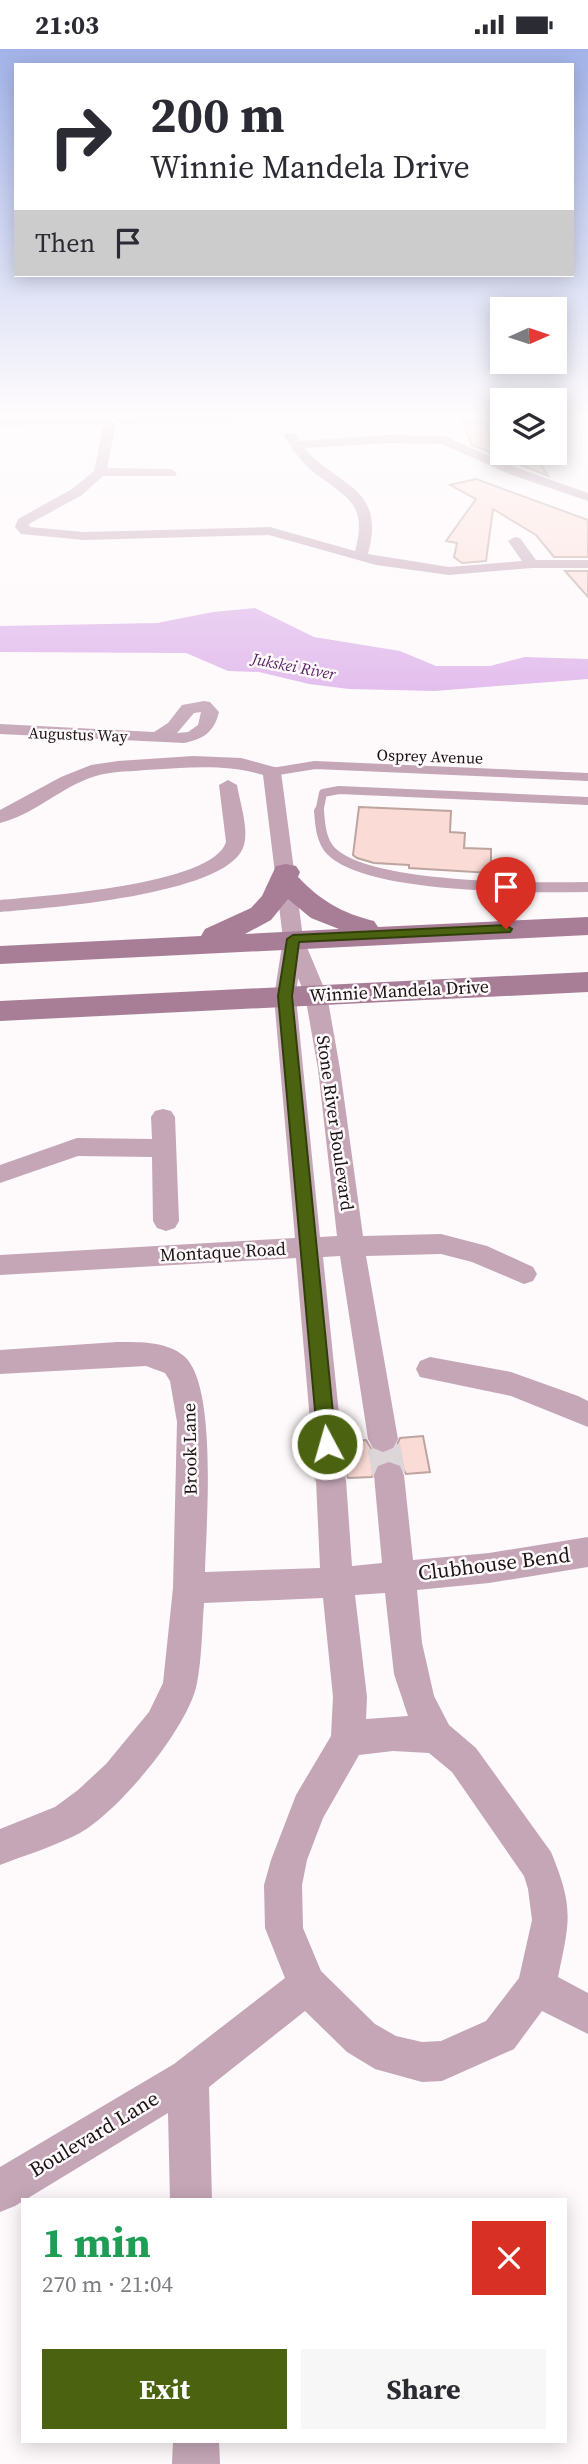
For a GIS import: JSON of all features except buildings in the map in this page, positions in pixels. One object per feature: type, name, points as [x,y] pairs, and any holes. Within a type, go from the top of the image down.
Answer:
[{"type":"main road","points":[[286,876],[310,906],[325,916],[346,924],[396,933]]},
{"type":"main road","points":[[191,944],[260,915],[279,895],[286,876]]},
{"type":"main road","points":[[0,955],[396,933],[588,926]]},
{"type":"main road","name":"Winnie Mandela Drive","points":[[0,1011],[588,982]]},
{"type":"street","points":[[22,527],[32,533],[84,536],[270,531],[398,565],[449,571],[532,564],[588,563]]},
{"type":"street","points":[[360,556],[368,527]]},
{"type":"street","points":[[515,541],[532,564]]},
{"type":"street","name":"Augustus Way","points":[[0,729],[157,737],[193,737],[204,732],[209,722],[209,709],[199,706],[188,709],[179,721],[157,737]]},
{"type":"street","points":[[0,817],[78,776],[105,768],[216,761],[242,762],[272,772],[293,939]]},
{"type":"street","points":[[0,905],[91,898],[209,869],[230,855],[236,841],[228,785]]},
{"type":"street","name":"Stone River Boulevard","points":[[293,939],[316,995],[329,1069],[351,1245],[383,1439]]},
{"type":"street","name":"Stone River Boulevard","points":[[293,939],[285,996],[327,1444]]},
{"type":"street","points":[[163,1118],[166,1221]]},
{"type":"street","points":[[0,1174],[77,1147],[164,1148]]},
{"type":"street","name":"Montaque Road","points":[[0,1265],[351,1245],[455,1246],[524,1274]]},
{"type":"street","name":"Brook Lane","points":[[0,1362],[146,1354],[163,1358],[175,1365],[188,1392],[192,1422],[190,1588],[180,1685],[161,1724],[118,1776],[91,1803],[67,1820],[0,1847]]},
{"type":"street","points":[[429,1369],[484,1376],[522,1385],[556,1397],[588,1415]]},
{"type":"street","points":[[331,1480],[337,1582],[350,1697],[348,1739],[309,1808],[283,1885],[284,1928],[294,1959],[307,1985],[361,2038],[389,2055],[422,2062],[442,2061],[500,2035],[536,1987],[551,1920],[547,1889],[538,1865],[464,1760],[437,1737],[419,1702],[411,1674],[389,1475]]},
{"type":"street","name":"Clubhouse Bend","points":[[400,1576],[489,1568],[588,1552]]},
{"type":"street","points":[[190,1588],[337,1582],[400,1576]]},
{"type":"street","points":[[348,1739],[382,1732],[406,1732],[437,1737]]},
{"type":"street","name":"Boulevard Lane","points":[[0,2191],[188,2078],[307,1985]]},
{"type":"street","points":[[536,1987],[588,2014]]},
{"type":"street","name":"Boulevard Lane","points":[[188,2078],[191,2198]]},
{"type":"street","points":[[196,2443],[196,2464]]},
{"type":"lane","name":"Osprey Avenue","points":[[272,772],[315,765],[588,777]]},
{"type":"lane","points":[[588,801],[338,790],[323,793],[319,805],[321,828],[328,848],[338,857],[370,872],[527,888],[588,887]]},
{"type":"water","name":"Jukskei River","points":[[255,608],[314,637],[400,651],[436,666],[490,666],[525,657],[588,659],[588,679],[435,691],[349,689],[309,684],[259,672],[228,671],[186,653],[0,652],[0,626],[157,623],[213,612]]},
{"type":"tunnel","points":[[383,1439],[385,1449]]},
{"type":"tunnel","points":[[327,1444],[328,1449]]},
{"type":"tunnel","points":[[327,1447],[331,1480]]},
{"type":"tunnel","points":[[384,1447],[389,1475]]},
{"type":"route","points":[[327,1444],[285,996],[293,939],[506,929]]}]
